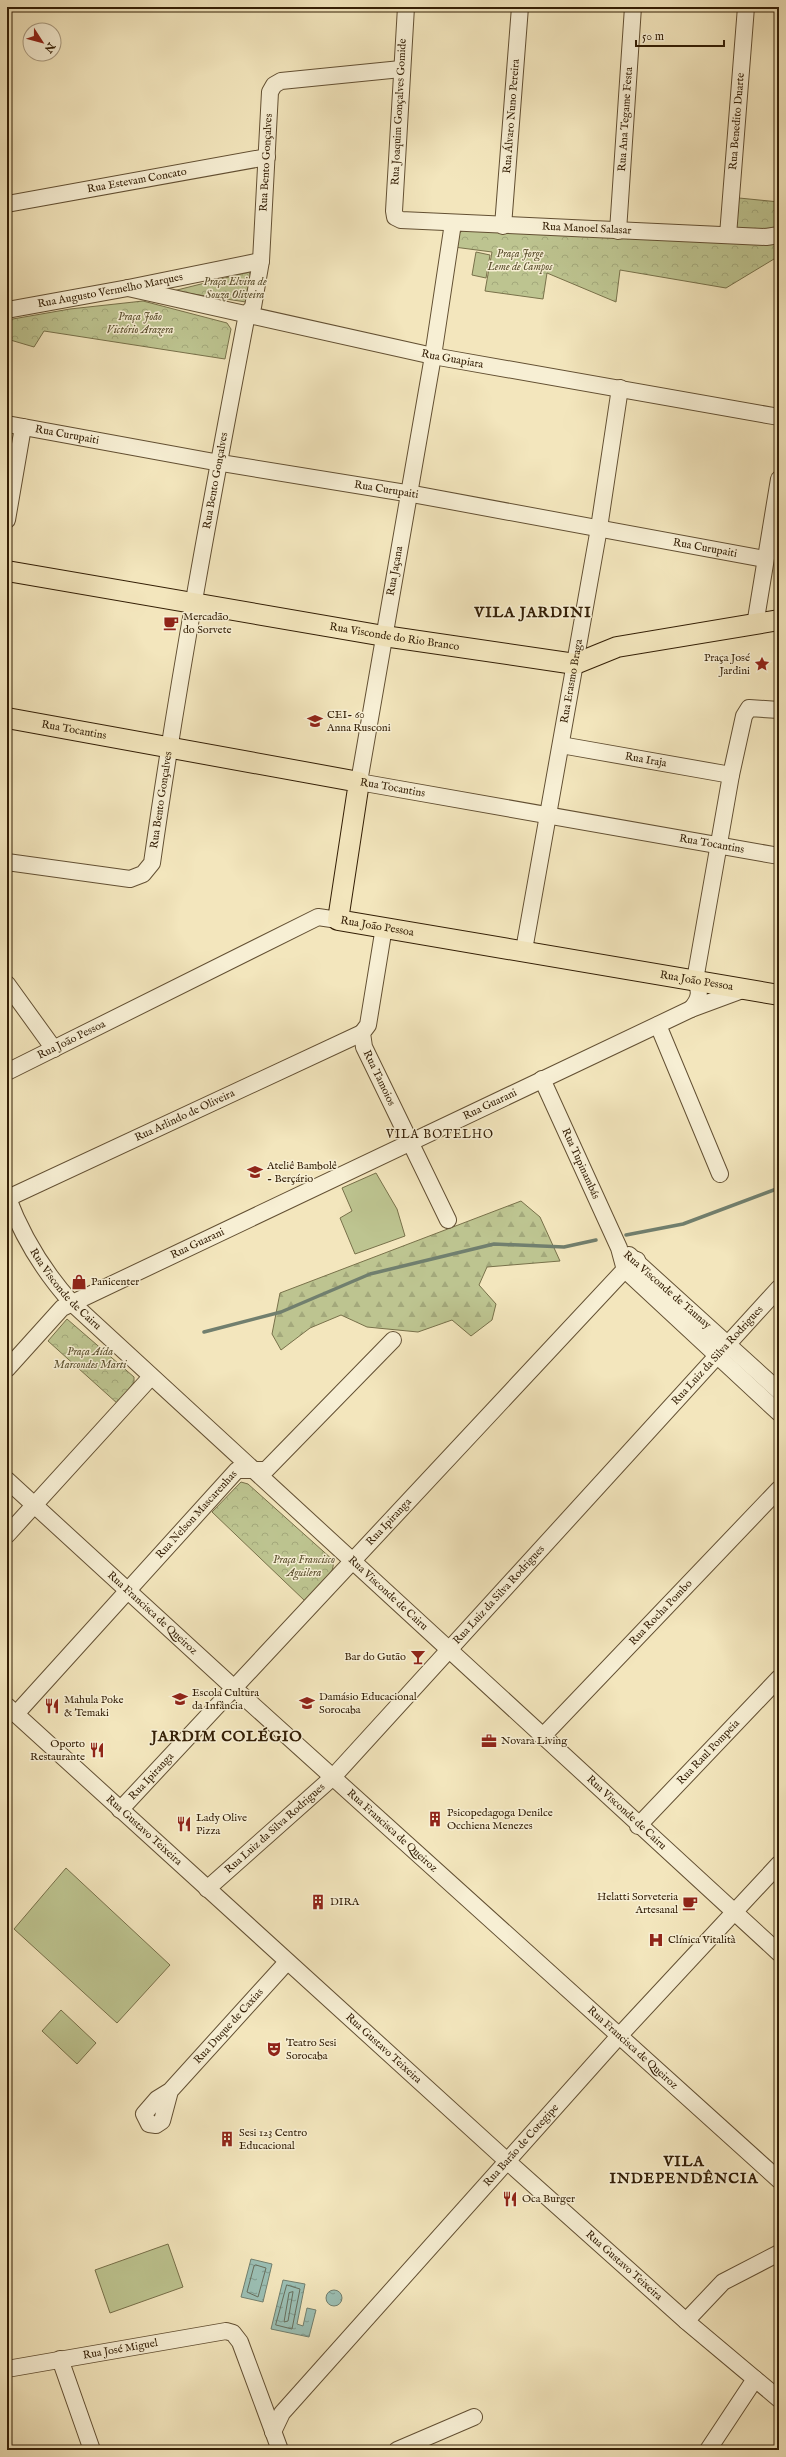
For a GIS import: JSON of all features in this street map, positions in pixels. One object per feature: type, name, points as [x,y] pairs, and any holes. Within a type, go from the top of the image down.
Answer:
[{"type":"main road","name":"Rua Visconde do Rio Branco","points":[[7,571],[384,636],[575,664]]},
{"type":"main road","points":[[575,664],[617,647],[779,620]]},
{"type":"main road","name":"Rua Tocantins","points":[[7,718],[359,782]]},
{"type":"main road","name":"Rua Jaçana","points":[[338,920],[359,782]]},
{"type":"main road","name":"Rua João Pessoa","points":[[338,920],[524,950],[779,995]]},
{"type":"street","name":"Rua Joaquim Gonçalves Gomide","points":[[396,217],[394,211],[401,69],[406,7]]},
{"type":"street","name":"Rua Álvaro Nuno Pereira","points":[[503,226],[520,7]]},
{"type":"street","name":"Rua Ana Tegame Festa","points":[[618,231],[633,7]]},
{"type":"street","name":"Rua Benedito Duarte","points":[[728,235],[746,7]]},
{"type":"street","name":"Rua Bento Gonçalves","points":[[7,862],[130,880],[143,874],[152,863],[168,748],[195,603],[218,463],[247,314],[253,306],[261,261],[270,92],[274,85],[281,81],[401,69]]},
{"type":"street","name":"Rua Estevam Concato","points":[[7,204],[267,157]]},
{"type":"street","name":"Rua Manoel Salasar","points":[[396,217],[401,220],[503,226],[728,235],[779,235]]},
{"type":"street","name":"Rua Jaçana","points":[[359,782],[433,356],[453,223]]},
{"type":"street","name":"Rua Augusto Vermelho Marques","points":[[7,310],[128,288],[261,261]]},
{"type":"street","name":"Rua Guapiara","points":[[128,288],[433,356],[779,417]]},
{"type":"street","name":"Rua Erasmo Braga","points":[[524,950],[562,745],[599,528],[620,388]]},
{"type":"street","name":"Rua Curupaiti","points":[[15,425],[218,463],[408,494],[764,559]]},
{"type":"street","points":[[7,520],[15,425]]},
{"type":"street","points":[[755,625],[764,559],[779,479]]},
{"type":"street","points":[[691,1009],[699,996],[699,987],[695,980],[731,775],[744,716],[748,708],[779,710]]},
{"type":"street","name":"Rua Iraja","points":[[562,745],[731,775]]},
{"type":"street","name":"Rua Tocantins","points":[[359,782],[549,814],[779,856]]},
{"type":"street","name":"Rua João Pessoa","points":[[7,1072],[318,917],[338,920]]},
{"type":"street","points":[[362,1032],[368,1025],[384,927]]},
{"type":"street","points":[[7,984],[54,1049]]},
{"type":"street","name":"Rua Guarani","points":[[7,1370],[62,1308],[691,1009],[745,989]]},
{"type":"street","points":[[658,1025],[720,1174]]},
{"type":"street","name":"Rua Tamoios","points":[[362,1032],[364,1047],[448,1220]]},
{"type":"street","name":"Rua Arlindo de Oliveira","points":[[7,1197],[362,1032]]},
{"type":"street","name":"Rua Tupinambás","points":[[542,1080],[619,1248]]},
{"type":"street","name":"Rua Visconde de Cairu","points":[[7,1197],[32,1251],[50,1279],[72,1303],[150,1378],[354,1562],[638,1826],[779,1953]]},
{"type":"street","name":"Rua Visconde de Taunay","points":[[619,1248],[631,1265],[717,1355],[779,1413]]},
{"type":"street","name":"Rua Visconde de Taunay","points":[[631,1265],[728,1344],[779,1391]]},
{"type":"street","name":"Rua Ipiranga","points":[[120,1810],[631,1265]]},
{"type":"street","name":"Rua Luiz da Silva Rodrigues","points":[[207,1889],[332,1777],[779,1288]]},
{"type":"street","name":"Rua Nelson Mascarenhas","points":[[11,1710],[128,1591],[238,1470],[266,1470],[393,1340]]},
{"type":"street","points":[[7,1535],[150,1378]]},
{"type":"street","name":"Rua Francisca de Queiroz","points":[[7,1480],[332,1777],[779,2180]]},
{"type":"street","name":"Rua Rocha Pombo","points":[[542,1737],[779,1489]]},
{"type":"street","name":"Rua Raul Pompeia","points":[[638,1826],[779,1678]]},
{"type":"street","name":"Rua Gustavo Teixeira","points":[[11,1710],[506,2161],[686,2321],[779,2399]]},
{"type":"street","name":"Rua Barão de Cotegipe","points":[[273,2432],[282,2413],[506,2161],[779,1864]]},
{"type":"street","name":"Rua Duque de Caxias","points":[[170,2091],[287,1962]]},
{"type":"street","points":[[686,2321],[723,2282],[757,2262],[779,2253]]},
{"type":"street","points":[[757,2262],[779,2260]]},
{"type":"street","name":"Rua José Miguel","points":[[7,2369],[226,2331],[234,2333],[240,2342],[273,2432]]},
{"type":"street","points":[[60,2359],[92,2450]]},
{"type":"street","points":[[708,2450],[759,2383]]},
{"type":"street","name":"Rua Gustavo Teixeira","points":[[759,2383],[779,2411]]},
{"type":"street","points":[[397,2450],[474,2417]]},
{"type":"street","points":[[273,2432],[280,2450]]},
{"type":"green space","points":[[739,198],[779,202],[779,232],[736,231]]},
{"type":"green space","name":"Praça Jorge Leme de Campos","points":[[465,229],[779,238],[779,256],[726,288],[620,270],[616,302],[547,273],[543,299],[485,291],[492,252],[454,247],[458,234]]},
{"type":"green space","points":[[476,252],[490,255],[486,278],[472,275]]},
{"type":"green space","name":"Praça Elvira de Souza Oliveira","points":[[249,272],[251,276],[246,302],[173,291]]},
{"type":"green space","name":"Praça João Victório Arazera","points":[[143,301],[227,323],[231,329],[225,359],[44,331],[34,347],[7,339],[7,320],[70,309]]},
{"type":"green space","points":[[376,1173],[397,1209],[405,1236],[355,1254],[340,1218],[352,1211],[342,1188]]},
{"type":"green space","points":[[521,1201],[540,1217],[560,1261],[487,1267],[479,1285],[496,1304],[492,1320],[471,1336],[452,1320],[418,1332],[367,1327],[341,1315],[310,1328],[281,1350],[272,1334],[280,1293]]},
{"type":"green space","name":"Praça Aída Marcondes Marti","points":[[67,1319],[134,1377],[134,1382],[118,1404],[48,1341]]},
{"type":"green space","name":"Praça Francisco Aguilera","points":[[241,1482],[248,1484],[333,1560],[333,1566],[328,1578],[305,1601],[212,1512]]},
{"type":"green space","points":[[66,1868],[170,1965],[117,2023],[14,1929]]},
{"type":"green space","points":[[61,2010],[96,2043],[77,2064],[42,2031]]},
{"type":"green space","points":[[168,2244],[183,2287],[110,2313],[95,2270]]},
{"type":"water","points":[[251,2259],[272,2264],[263,2302],[241,2297]]},
{"type":"water","points":[[283,2280],[305,2284],[297,2324],[303,2326],[307,2308],[316,2310],[309,2337],[271,2329]]},
{"type":"water","points":[[334,2290],[340,2292],[342,2298],[340,2304],[334,2306],[328,2304],[326,2298],[328,2292]]},
{"type":"waterway","points":[[626,1235],[683,1224],[779,1188]]},
{"type":"waterway","points":[[204,1332],[281,1312],[370,1274],[494,1244],[564,1247],[596,1240]]},
{"type":"place","name":"Mercadão do Sorvete","points":[[171,623]]},
{"type":"place","name":"Praça José Jardini","points":[[762,664]]},
{"type":"place","name":"CEI- 60 Anna Rusconi","points":[[315,721]]},
{"type":"place","name":"Ateliê Bambolê - Berçário","points":[[255,1172]]},
{"type":"place","name":"Panicenter","points":[[79,1282]]},
{"type":"place","name":"Bar do Gutão","points":[[418,1657]]},
{"type":"place","name":"Escola Cultura da Infância","points":[[180,1699]]},
{"type":"place","name":"Damásio Educacional Sorocaba","points":[[307,1703]]},
{"type":"place","name":"Mahula Poke & Temaki","points":[[52,1706]]},
{"type":"place","name":"Novara Living","points":[[489,1741]]},
{"type":"place","name":"Oporto Restaurante","points":[[97,1750]]},
{"type":"place","name":"Psicopedagoga Denilce Occhiena Menezes","points":[[435,1819]]},
{"type":"place","name":"Lady Olive Pizza","points":[[184,1824]]},
{"type":"place","name":"DIRA","points":[[318,1902]]},
{"type":"place","name":"Helatti Sorveteria Artesanal","points":[[690,1903]]},
{"type":"place","name":"Clínica Vitalità","points":[[656,1940]]},
{"type":"place","name":"Teatro Sesi Sorocaba","points":[[274,2049]]},
{"type":"place","name":"Sesi 123 Centro Educacional","points":[[227,2139]]},
{"type":"place","name":"Oca Burger","points":[[510,2199]]},
{"type":"district","name":"VILA JARDINI","points":[[533,612]]},
{"type":"district","name":"VILA BOTELHO","points":[[440,1134]]},
{"type":"district","name":"JARDIM COLÉGIO","points":[[227,1736]]},
{"type":"district","name":"VILA INDEPENDÊNCIA","points":[[684,2170]]}]
